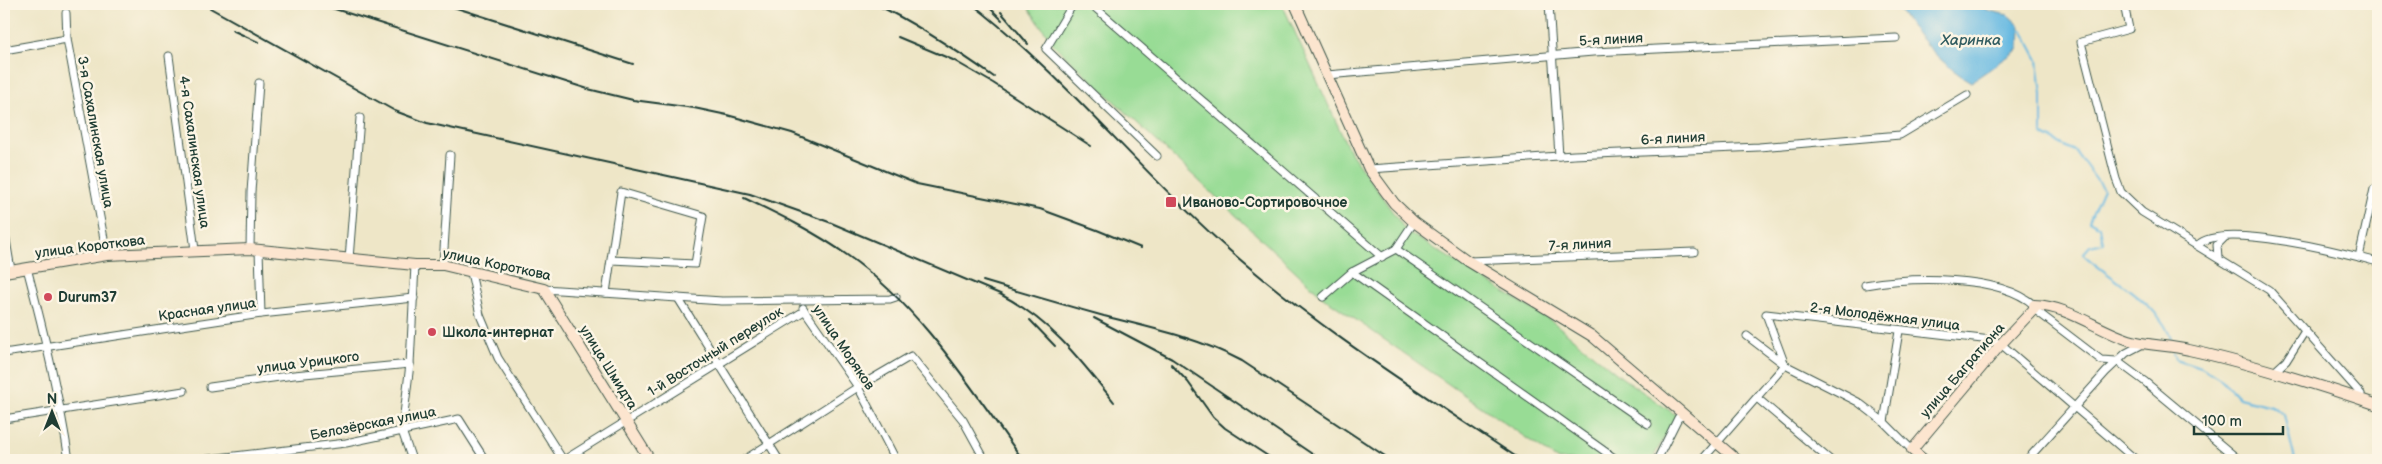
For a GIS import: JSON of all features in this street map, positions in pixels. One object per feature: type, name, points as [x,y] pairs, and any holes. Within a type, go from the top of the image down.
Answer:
[{"type":"street","points":[[1073,4],[1046,49],[1157,156]]},
{"type":"street","points":[[1091,4],[1382,257]]},
{"type":"street","points":[[1295,4],[1369,169],[1394,203],[1414,222],[1468,261],[1592,336],[1737,460]]},
{"type":"street","points":[[1549,4],[1558,156]]},
{"type":"street","points":[[2124,4],[2128,29],[2081,42],[2121,192],[2133,204],[2264,286],[2361,394],[2358,398]]},
{"type":"street","name":"3-я Сахалинская улица","points":[[66,13],[66,39],[107,255]]},
{"type":"street","name":"5-я линия","points":[[1327,75],[1551,56],[1896,38]]},
{"type":"street","points":[[4,50],[66,39]]},
{"type":"street","name":"4-я Сахалинская улица","points":[[169,56],[195,250]]},
{"type":"street","points":[[259,83],[251,192],[261,314]]},
{"type":"street","name":"6-я линия","points":[[1369,169],[1558,156],[1759,147],[1900,135],[1967,95]]},
{"type":"street","points":[[349,259],[360,118]]},
{"type":"street","points":[[443,265],[450,156]]},
{"type":"street","points":[[2359,257],[2374,189]]},
{"type":"street","points":[[606,293],[611,260],[622,192],[704,216],[695,264],[611,260]]},
{"type":"street","points":[[1323,298],[1352,272],[1396,249],[1414,222]]},
{"type":"street","points":[[4,228],[7,271]]},
{"type":"street","points":[[2198,245],[2203,240],[2209,238],[2260,237],[2378,262]]},
{"type":"street","points":[[2218,257],[2218,245],[2224,238]]},
{"type":"street","points":[[1396,249],[1648,424]]},
{"type":"street","name":"улица Короткова","points":[[7,271],[107,255],[195,250],[255,250],[415,265],[443,265],[544,290],[722,301],[890,299],[896,297]]},
{"type":"street","name":"7-я линия","points":[[1468,261],[1694,252]]},
{"type":"street","points":[[412,460],[402,431],[410,364],[415,265]]},
{"type":"street","points":[[27,268],[48,346],[61,409],[68,460]]},
{"type":"street","points":[[471,272],[480,315],[498,358],[563,460]]},
{"type":"street","points":[[1352,272],[1617,460]]},
{"type":"street","points":[[1865,285],[1912,279],[1955,281],[2010,290],[2026,297],[2034,307],[2101,360],[2117,361],[2239,460]]},
{"type":"street","name":"улица Шмидта","points":[[544,290],[650,460]]},
{"type":"street","name":"Красная улица","points":[[4,353],[261,314],[414,298]]},
{"type":"street","points":[[678,298],[771,445],[778,460]]},
{"type":"street","name":"улица Моряков","points":[[800,300],[804,311],[858,387],[896,460]]},
{"type":"street","points":[[2034,307],[2059,308],[2126,339],[2143,344],[2187,349],[2274,372],[2378,405]]},
{"type":"street","name":"улица Багратиона","points":[[1912,450],[2034,307]]},
{"type":"street","name":"1-й Восточный переулок","points":[[563,460],[804,311]]},
{"type":"street","name":"2-я Молодёжная улица","points":[[1785,365],[1766,314],[1899,331],[1991,340],[2001,344],[2074,409],[2136,460]]},
{"type":"street","points":[[1884,422],[1899,331]]},
{"type":"street","points":[[2274,372],[2286,361],[2305,331]]},
{"type":"street","points":[[1747,336],[1785,365],[1847,394],[1884,422],[1924,460]]},
{"type":"street","points":[[2028,460],[2117,361],[2126,353],[2143,344]]},
{"type":"street","points":[[744,460],[771,445],[858,387],[911,356],[963,420],[985,460]]},
{"type":"street","name":"улица Урицкого","points":[[210,387],[294,375],[410,364]]},
{"type":"street","points":[[1702,460],[1785,365]]},
{"type":"street","points":[[4,419],[184,391]]},
{"type":"street","points":[[1757,398],[1830,460]]},
{"type":"street","points":[[1657,460],[1678,418],[1684,415]]},
{"type":"street","name":"Белозёрская улица","points":[[201,460],[346,443],[459,419],[485,460]]},
{"type":"green space","points":[[1026,4],[1282,4],[1349,150],[1406,231],[1553,322],[1621,377],[1676,415],[1652,460],[1558,460],[1323,297],[1054,45]]},
{"type":"water","name":"Харинка","points":[[1895,4],[1975,4],[1990,11],[2008,15],[2020,26],[2019,49],[1971,82],[1959,75],[1938,57],[1919,37]]},
{"type":"waterway","name":"Харинка","points":[[2018,31],[2022,30],[2038,60],[2042,94],[2042,134],[2076,152],[2103,189],[2089,221],[2100,227],[2103,243],[2090,246],[2083,254],[2147,305],[2159,317],[2167,329],[2172,343]]},
{"type":"waterway","name":"Харинка","points":[[2174,353],[2176,359],[2203,368],[2222,380],[2239,398],[2271,406],[2284,415],[2295,460]]},
{"type":"railway","points":[[203,4],[395,111],[427,123],[750,194],[829,222],[1000,294],[1049,328],[1089,370],[1114,402]]},
{"type":"railway","points":[[319,4],[588,89],[633,100],[694,108],[727,115],[792,133],[917,184],[1040,209],[1141,248]]},
{"type":"railway","points":[[444,4],[633,64]]},
{"type":"railway","points":[[875,4],[936,38],[994,77]]},
{"type":"railway","points":[[972,4],[1037,60],[1188,212],[1254,272],[1366,356],[1521,460]]},
{"type":"railway","points":[[986,4],[1002,20]]},
{"type":"railway","points":[[1001,12],[1028,44]]},
{"type":"railway","points":[[232,30],[258,42]]},
{"type":"railway","points":[[898,37],[953,60],[993,83],[1091,146]]},
{"type":"railway","points":[[744,198],[797,224],[847,255],[874,276],[898,299],[943,350],[1023,460]]},
{"type":"railway","points":[[983,281],[1089,312],[1175,334],[1226,353],[1242,361],[1391,460]]},
{"type":"railway","points":[[1094,318],[1172,359],[1321,460]]},
{"type":"railway","points":[[1030,320],[1055,346]]},
{"type":"railway","points":[[1171,364],[1188,382],[1213,417],[1225,428],[1274,460]]},
{"type":"place","name":"Иваново-Сортировочное","points":[[1171,202]]},
{"type":"place","name":"Durum37","points":[[48,297]]},
{"type":"place","name":"Школа-интернат","points":[[432,332]]}]
